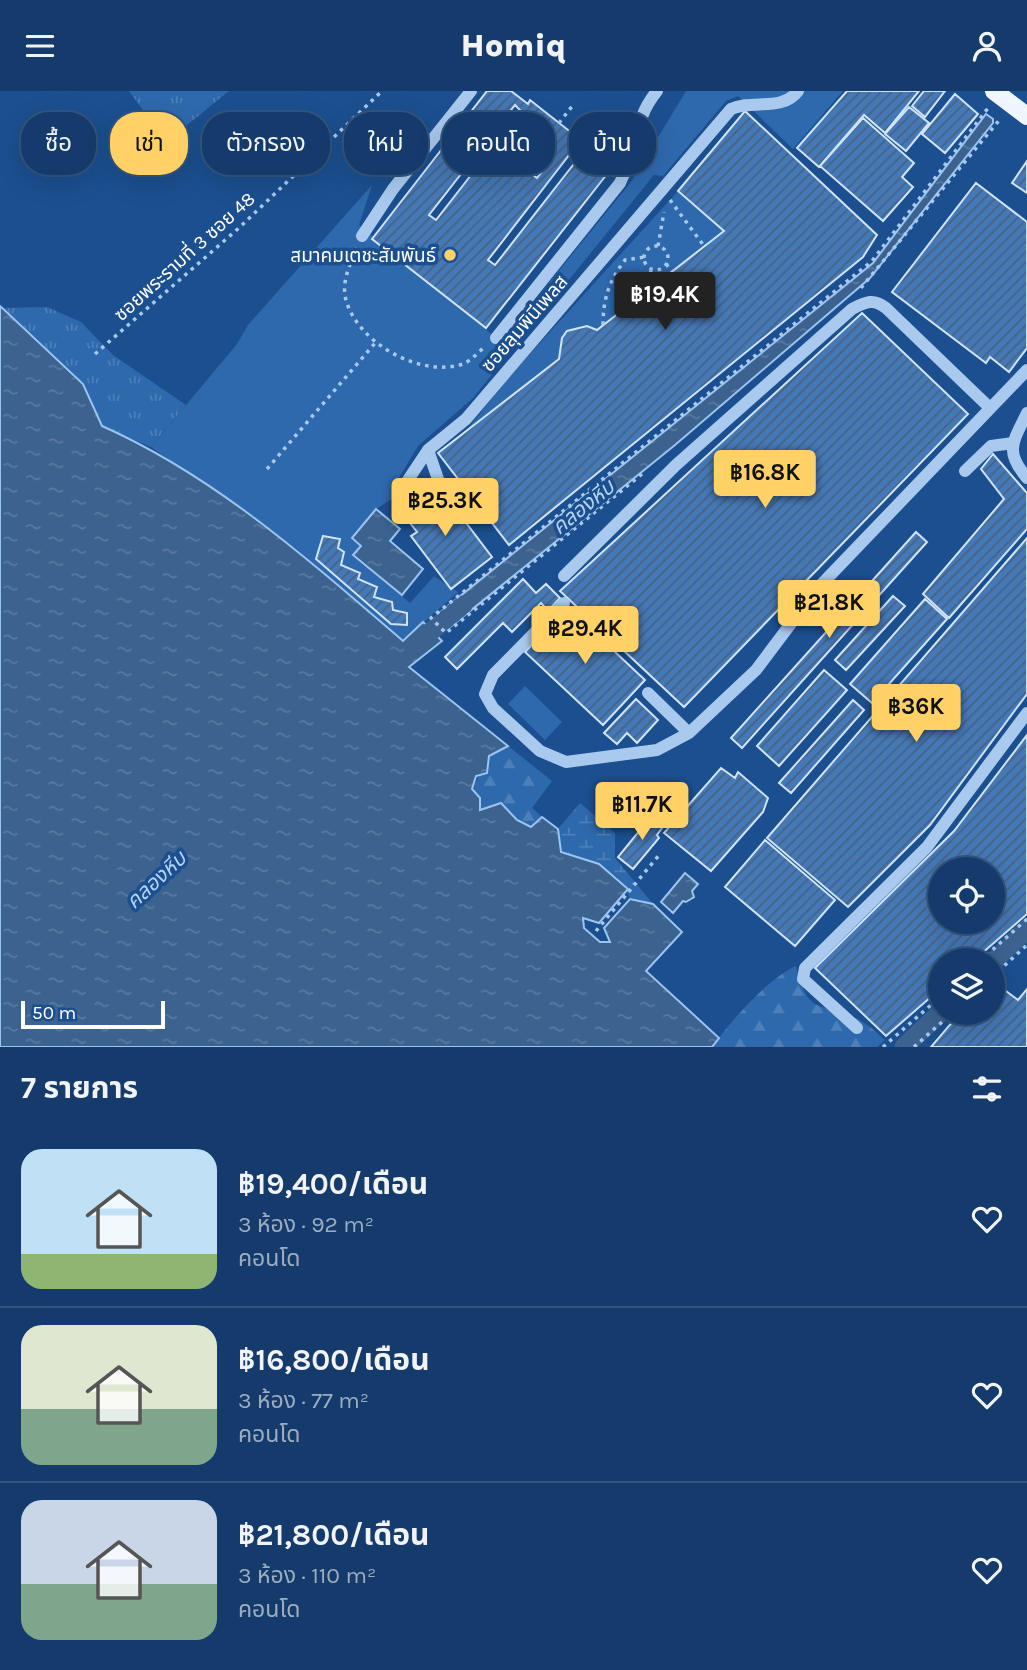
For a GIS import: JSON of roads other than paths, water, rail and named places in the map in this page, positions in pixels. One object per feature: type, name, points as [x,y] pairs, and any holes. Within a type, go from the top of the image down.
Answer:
[{"type":"main road","points":[[991,99],[1027,116]]},
{"type":"street","points":[[362,236],[393,189],[471,91]]},
{"type":"street","points":[[496,338],[620,183],[633,153],[636,127],[643,108],[657,91]]},
{"type":"street","name":"ซอยลุมพินีเพลส","points":[[414,499],[406,494],[404,486],[428,450],[466,419],[732,109],[741,104],[785,101],[798,91]]},
{"type":"street","points":[[564,576],[676,465],[852,309],[870,301],[876,301],[886,308],[990,408]]},
{"type":"street","points":[[564,603],[493,675],[485,694],[493,708],[540,751],[566,762],[657,750],[689,733],[756,670],[817,589],[1027,370]]},
{"type":"street","points":[[1027,413],[1013,443],[1012,459],[1027,478]]},
{"type":"street","points":[[965,471],[991,446],[1013,443]]},
{"type":"street","points":[[428,450],[440,485],[433,499]]},
{"type":"street","points":[[648,693],[689,733]]},
{"type":"street","points":[[857,1028],[803,979],[805,968],[927,848],[1027,713]]},
{"type":"water","points":[[986,114],[993,119],[993,123],[870,278],[675,445],[449,628],[438,614],[873,263]]},
{"type":"water","points":[[0,306],[83,384],[102,426],[184,469],[260,522],[403,641],[423,622],[442,641],[409,667],[508,746],[489,756],[487,773],[476,776],[472,789],[480,798],[480,810],[501,803],[517,820],[531,827],[542,817],[558,829],[561,852],[599,864],[628,889],[599,923],[583,918],[584,928],[600,942],[610,942],[604,928],[630,899],[653,904],[682,932],[646,971],[719,1038],[712,1047],[0,1047]]},
{"type":"water","points":[[376,509],[400,529],[390,541],[423,569],[402,595],[353,555],[361,546],[352,538]]},
{"type":"water","points":[[685,873],[698,884],[692,891],[694,897],[683,901],[673,913],[661,902]]},
{"type":"waterway","name":"คลองหีบ","points":[[413,646],[463,605]]},
{"type":"waterway","points":[[1005,950],[1027,929]]},
{"type":"waterway","points":[[904,1047],[928,1024]]},
{"type":"tunnel","points":[[414,499],[428,503],[433,499]]},
{"type":"place","name":"สมาคมเตชะสัมพันธ์","points":[[450,255]]}]
